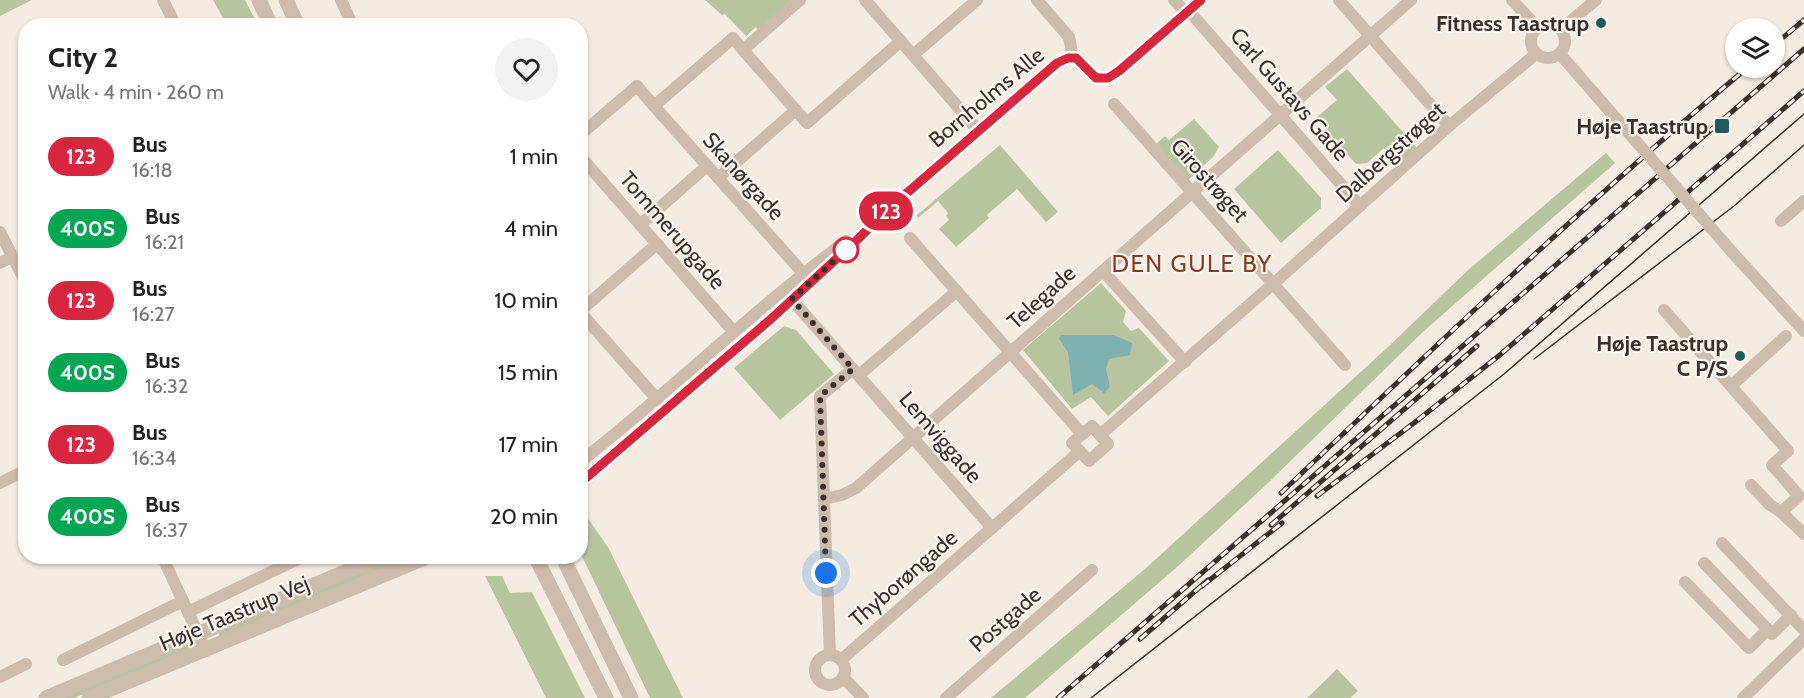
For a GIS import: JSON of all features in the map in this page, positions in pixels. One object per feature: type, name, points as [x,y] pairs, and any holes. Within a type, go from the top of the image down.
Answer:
[{"type":"street","points":[[163,0],[172,18]]},
{"type":"street","points":[[259,0],[268,18]]},
{"type":"street","points":[[286,0],[294,18]]},
{"type":"street","points":[[340,0],[349,18]]},
{"type":"street","points":[[743,50],[800,0]]},
{"type":"street","points":[[865,0],[978,130]]},
{"type":"street","points":[[913,55],[977,0]]},
{"type":"street","name":"Carl Gustavs Gade","points":[[1174,0],[1280,114],[1360,206]]},
{"type":"street","name":"Bornholms Alle","points":[[588,455],[734,332],[787,295],[858,239],[885,212],[1057,63],[1073,58],[1080,60],[1096,78],[1108,78],[1201,0]]},
{"type":"street","points":[[1339,0],[1449,126]]},
{"type":"street","name":"Telegade","points":[[824,500],[856,488],[1411,0]]},
{"type":"street","points":[[1512,0],[1538,28]]},
{"type":"street","points":[[1561,29],[1596,0]]},
{"type":"street","points":[[1043,2],[1069,37],[1073,58]]},
{"type":"street","points":[[1550,24],[1561,29],[1566,39],[1564,50],[1560,54],[1551,59],[1536,54],[1531,43],[1534,32],[1538,28],[1550,24]]},
{"type":"street","points":[[654,106],[733,38],[807,123],[901,41]]},
{"type":"street","name":"Dalbergstrøget","points":[[1100,435],[1449,126],[1536,54]]},
{"type":"street","points":[[1560,54],[1732,252],[1804,331]]},
{"type":"street","name":"Skanørgade","points":[[588,128],[637,86],[803,273]]},
{"type":"street","name":"Girostrøget","points":[[1114,104],[1273,284]]},
{"type":"street","points":[[718,178],[796,110]]},
{"type":"street","name":"Tommerupgade","points":[[588,165],[734,332]]},
{"type":"street","points":[[640,225],[707,166]]},
{"type":"street","points":[[1781,221],[1804,201]]},
{"type":"street","name":"Bornholms Alle","points":[[588,477],[601,468],[787,295],[803,273],[885,212]]},
{"type":"street","points":[[0,232],[18,268]]},
{"type":"street","points":[[910,238],[1082,434]]},
{"type":"street","points":[[588,304],[657,244]]},
{"type":"street","points":[[0,263],[12,257]]},
{"type":"street","points":[[1103,271],[1185,362]]},
{"type":"street","points":[[1273,284],[1345,365]]},
{"type":"street","points":[[856,372],[957,291]]},
{"type":"street","name":"Lemviggade","points":[[787,295],[992,528]]},
{"type":"street","points":[[1664,310],[1788,451],[1772,465],[1801,494],[1781,512]]},
{"type":"street","points":[[588,320],[657,399]]},
{"type":"street","points":[[1731,386],[1786,336]]},
{"type":"street","name":"Thyborøngade","points":[[835,657],[824,500],[820,396],[856,372]]},
{"type":"street","points":[[1092,426],[1100,435],[1108,444],[1089,461],[1072,443],[1092,426]]},
{"type":"street","points":[[992,528],[1080,451]]},
{"type":"street","points":[[0,483],[18,474]]},
{"type":"street","points":[[1751,485],[1804,534]]},
{"type":"street","name":"Thyborøngade","points":[[835,657],[992,528]]},
{"type":"street","points":[[1722,543],[1804,630]]},
{"type":"street","points":[[1704,563],[1772,634],[1791,615]]},
{"type":"street","points":[[166,564],[204,649]]},
{"type":"street","points":[[63,660],[285,564]]},
{"type":"street","name":"Høje Taastrup Vej","points":[[46,698],[364,564]]},
{"type":"street","name":"Høje Taastrup Vej","points":[[90,698],[410,564]]},
{"type":"street","points":[[539,564],[606,698]]},
{"type":"street","points":[[566,564],[632,698]]},
{"type":"street","name":"Postgade","points":[[946,698],[1092,570]]},
{"type":"street","points":[[1685,582],[1749,648],[1768,629]]},
{"type":"street","points":[[1743,698],[1804,639]]},
{"type":"street","points":[[823,656],[835,657],[845,668],[843,677],[831,685],[822,683],[817,678],[814,669],[816,663],[823,656]]},
{"type":"street","points":[[0,677],[26,664]]},
{"type":"street","points":[[843,677],[863,698]]},
{"type":"green space","points":[[0,0],[32,0],[0,16]]},
{"type":"green space","points":[[213,0],[245,0],[254,18],[223,18]]},
{"type":"green space","points":[[705,0],[795,0],[759,31],[756,27],[746,36],[725,14],[722,15]]},
{"type":"green space","points":[[1347,69],[1417,148],[1398,164],[1384,148],[1367,163],[1356,164],[1316,118],[1337,100],[1325,87]]},
{"type":"green space","points":[[1194,119],[1219,147],[1213,157],[1188,180],[1156,144],[1165,136],[1169,140]]},
{"type":"green space","points":[[1000,145],[1058,212],[1046,222],[1017,189],[987,215],[989,218],[956,247],[939,229],[949,220],[946,216],[948,213],[938,201],[918,218],[917,215]]},
{"type":"green space","points":[[1278,150],[1321,198],[1321,208],[1281,243],[1234,189]]},
{"type":"green space","points":[[1606,153],[1615,163],[1424,331],[1267,484],[1176,568],[1025,698],[991,698],[1145,569],[1387,348],[1467,271]]},
{"type":"green space","points":[[1101,283],[1126,311],[1123,322],[1131,331],[1139,328],[1169,361],[1108,416],[1091,397],[1072,409],[1023,350]]},
{"type":"green space","points":[[784,326],[796,330],[834,374],[780,420],[734,368]]},
{"type":"green space","points":[[588,518],[609,549],[683,698],[650,698],[586,564],[588,564]]},
{"type":"green space","points":[[380,564],[396,564],[220,637],[218,632]]},
{"type":"green space","points":[[485,576],[502,576],[510,593],[532,592],[585,698],[546,698]]},
{"type":"green space","points":[[187,644],[190,650],[74,698],[60,698]]},
{"type":"green space","points":[[1337,669],[1358,691],[1350,698],[1307,698]]},
{"type":"water","points":[[1061,335],[1113,335],[1132,343],[1130,355],[1109,359],[1106,369],[1110,387],[1104,393],[1092,384],[1073,395],[1068,352],[1059,339]]},
{"type":"tram line","points":[[1091,698],[1504,374],[1804,114]]},
{"type":"tram line","points":[[1534,359],[1734,206],[1804,145]]},
{"type":"railway","points":[[1785,36],[1804,20]]},
{"type":"railway","points":[[1058,698],[1804,49]]},
{"type":"railway","points":[[1281,493],[1568,224],[1735,78]]},
{"type":"railway","points":[[1317,496],[1501,354],[1804,91]]},
{"type":"railway","points":[[1271,525],[1477,346]]},
{"type":"railway","points":[[1202,586],[1282,523]]},
{"type":"railway","points":[[1140,639],[1208,580]]},
{"type":"bus line","name":"123","points":[[588,477],[772,318],[885,212],[1057,63],[1064,59],[1076,58],[1092,76],[1100,80],[1108,78],[1201,0]]},
{"type":"place","name":"Fitness Taastrup","points":[[1601,23]]},
{"type":"place","name":"Høje Taastrup","points":[[1722,126]]},
{"type":"place","name":"Høje Taastrup C P/S","points":[[1740,356]]},
{"type":"district","name":"DEN GULE BY","points":[[1192,264]]},
{"type":"route","points":[[826,573],[820,396],[853,369],[792,299],[846,250]]}]
